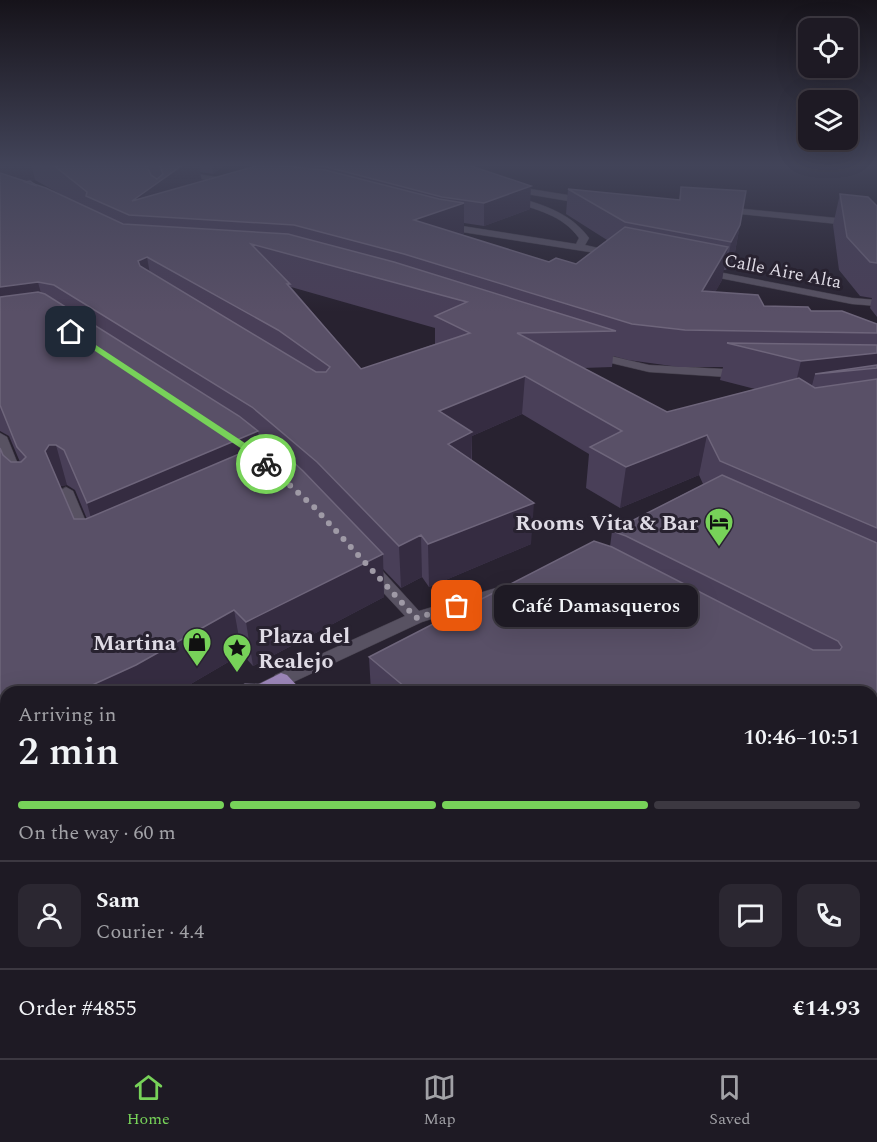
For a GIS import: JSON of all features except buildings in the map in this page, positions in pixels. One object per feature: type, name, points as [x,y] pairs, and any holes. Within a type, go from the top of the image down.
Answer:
[{"type":"street","points":[[555,213],[578,227],[584,238],[580,246]]},
{"type":"street","points":[[748,213],[877,225]]},
{"type":"street","points":[[429,222],[580,246],[627,256]]},
{"type":"street","name":"Calle Aire Alta","points":[[696,271],[852,301],[877,303]]},
{"type":"street","points":[[582,352],[627,366],[679,373],[749,374]]},
{"type":"street","points":[[0,437],[22,491]]},
{"type":"street","points":[[66,490],[88,545]]},
{"type":"street","points":[[359,556],[416,618]]},
{"type":"street","points":[[288,686],[416,618],[526,584]]},
{"type":"way so far","points":[[266,464],[314,507],[416,618],[457,606]]},
{"type":"place","name":"Rooms Vita & Bar","points":[[719,548]]},
{"type":"place","name":"Café Damasqueros","points":[[457,606]]},
{"type":"place","name":"Martina","points":[[197,668]]},
{"type":"place","name":"Plaza del Realejo","points":[[237,674]]},
{"type":"route","points":[[71,332],[251,451],[266,464]]}]
